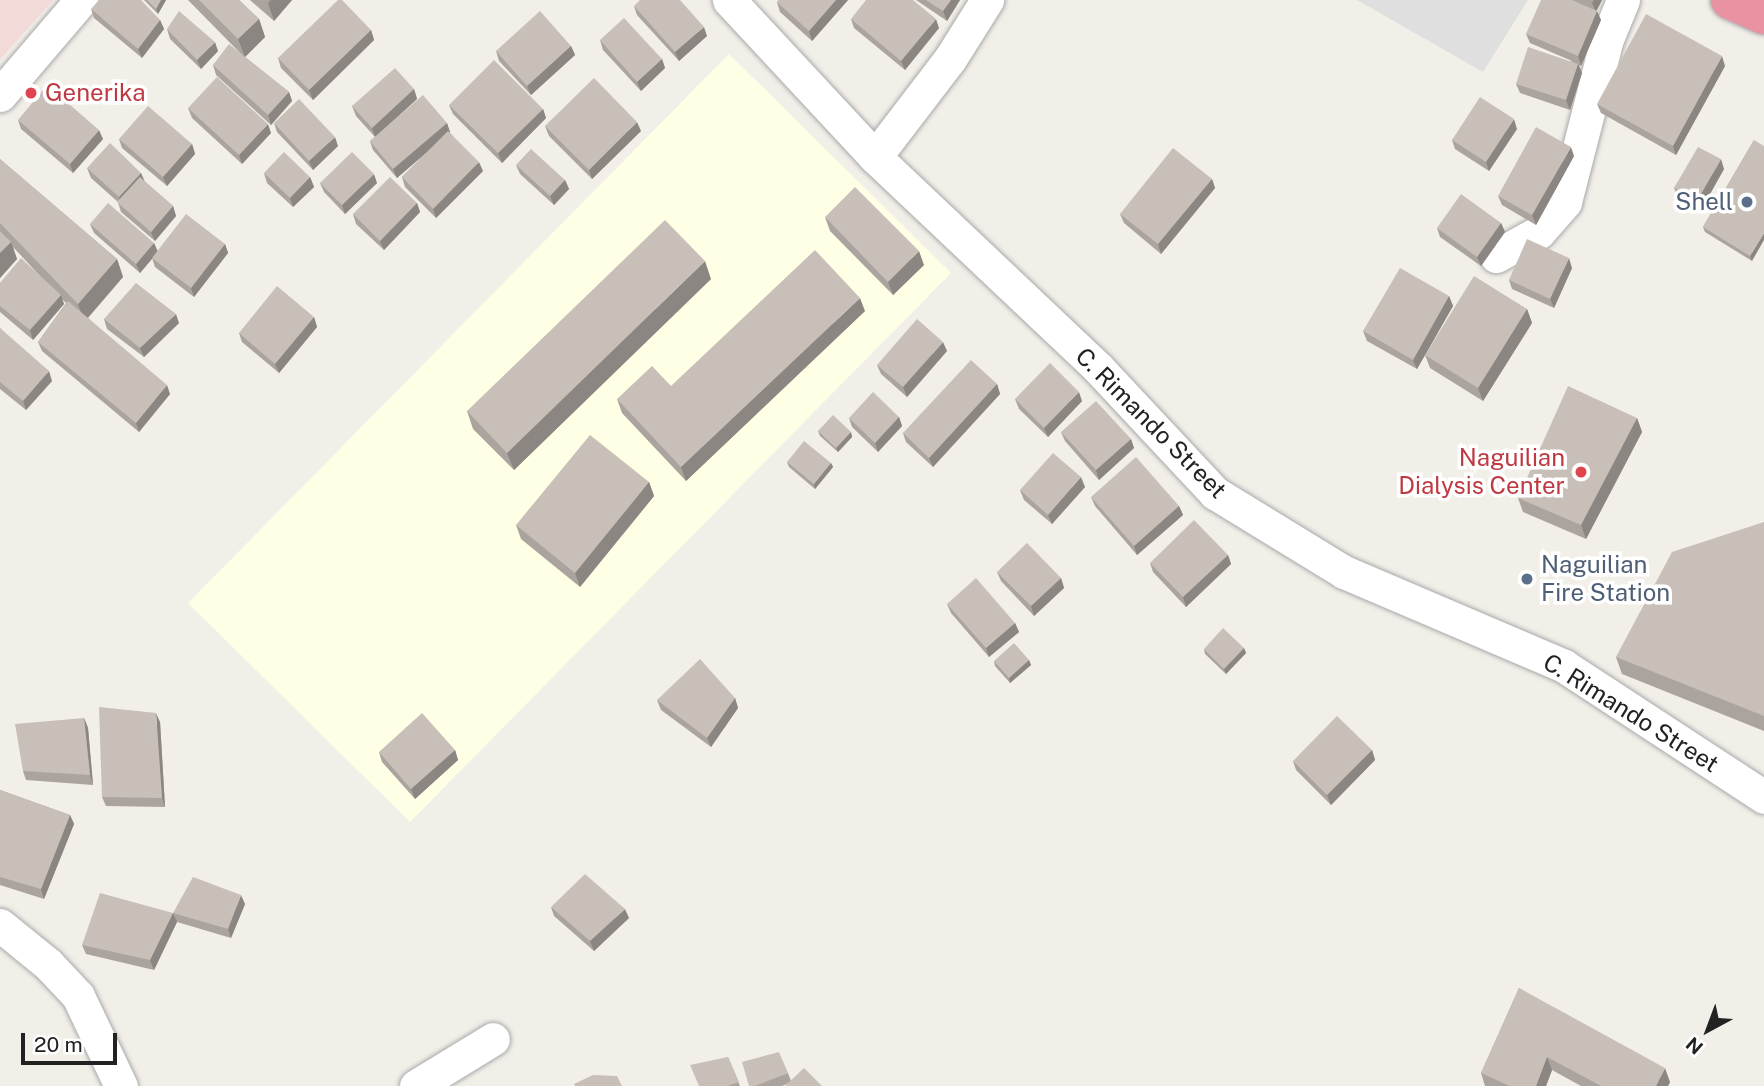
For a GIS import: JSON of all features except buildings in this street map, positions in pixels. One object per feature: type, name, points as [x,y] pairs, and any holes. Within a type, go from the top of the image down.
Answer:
[{"type":"highway","points":[[1730,0],[1764,15]]},
{"type":"street","points":[[0,96],[81,0]]},
{"type":"street","name":"C. Rimando Street","points":[[729,0],[875,157],[1099,369],[1215,493],[1344,572],[1564,666],[1764,797]]},
{"type":"street","points":[[875,157],[950,59],[987,0]]},
{"type":"street","points":[[1496,256],[1539,232],[1564,202],[1607,39],[1623,0]]},
{"type":"street","points":[[0,925],[48,964],[78,996],[121,1086]]},
{"type":"street","points":[[416,1086],[493,1039]]},
{"type":"shaded area","points":[[0,0],[53,0],[0,60]]},
{"type":"shaded area","points":[[1357,0],[1528,0],[1483,72]]},
{"type":"shaded area","points":[[729,54],[951,273],[410,822],[188,603]]},
{"type":"place","name":"Generika","points":[[31,93]]},
{"type":"place","name":"Shell","points":[[1747,202]]},
{"type":"place","name":"Naguilian Dialysis Center","points":[[1581,472]]},
{"type":"place","name":"Naguilian Fire Station","points":[[1527,579]]}]
